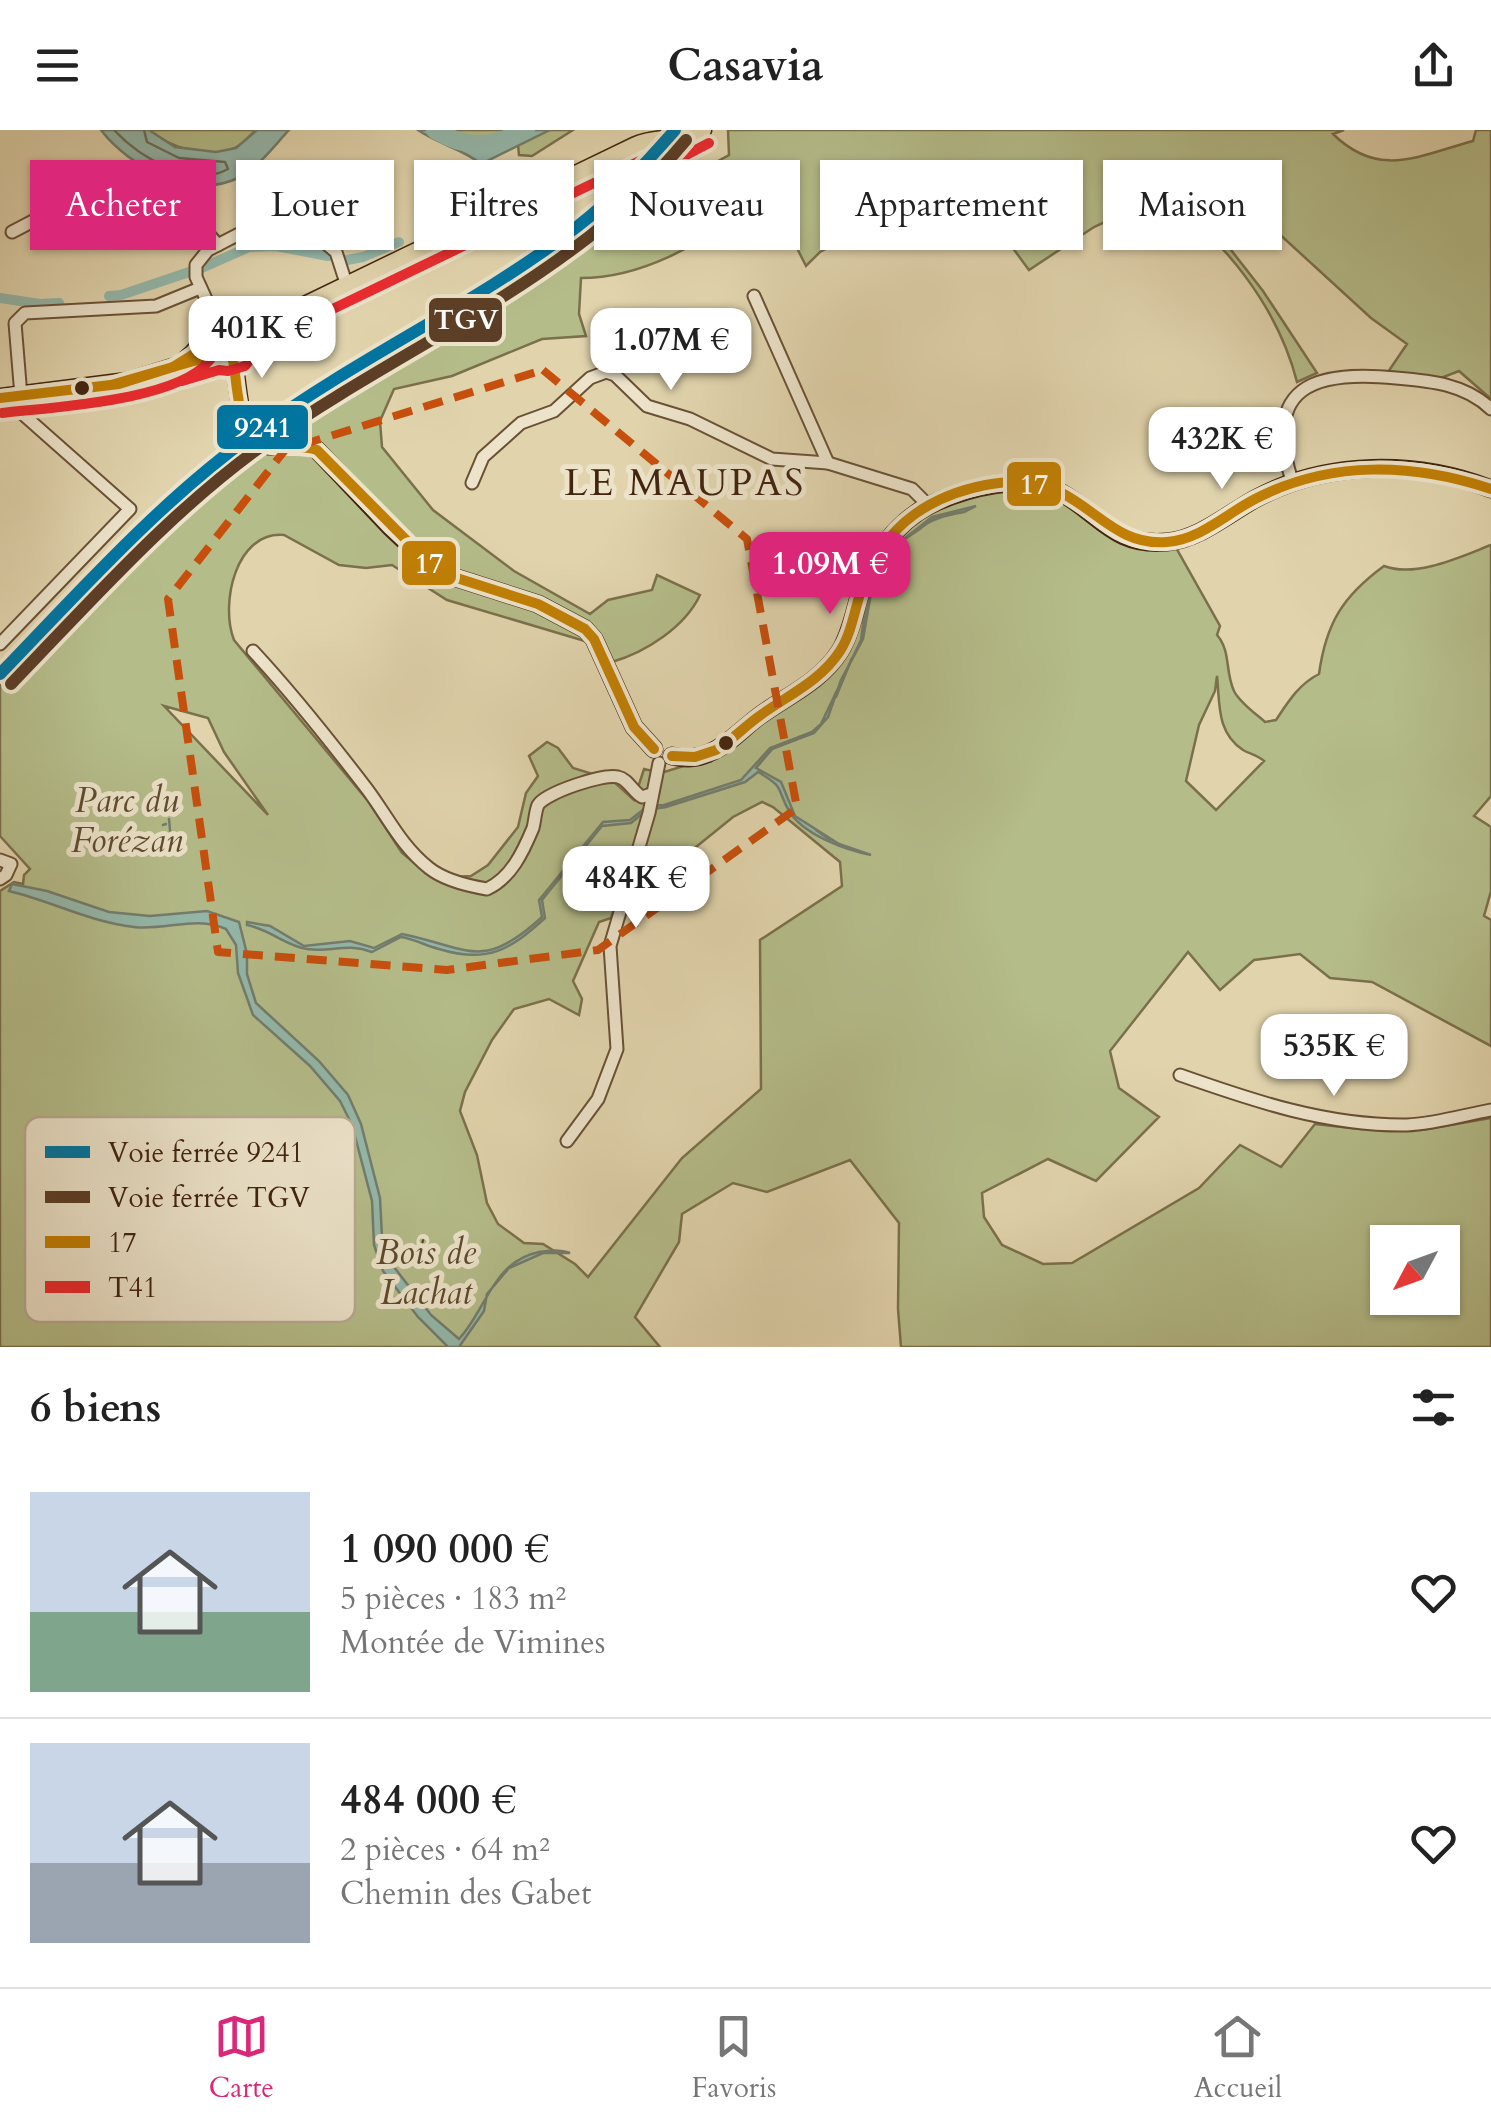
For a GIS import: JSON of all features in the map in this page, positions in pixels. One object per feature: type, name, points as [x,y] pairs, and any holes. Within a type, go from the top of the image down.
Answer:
[{"type":"main road","points":[[11,397],[111,385],[242,349],[247,338],[278,319],[633,143],[686,139],[702,130]]},
{"type":"main road","points":[[176,367],[198,352],[212,328],[226,317],[257,324],[278,319]]},
{"type":"main road","points":[[238,320],[247,338]]},
{"type":"main road","points":[[212,328],[210,346],[225,355]]},
{"type":"street","points":[[12,232],[34,220],[74,212],[164,234],[195,225],[218,245]]},
{"type":"street","points":[[212,328],[197,278],[201,256],[241,233],[324,242],[336,252],[347,286]]},
{"type":"street","points":[[0,644],[130,510],[17,409],[11,397],[15,323],[25,313],[156,306],[197,278]]},
{"type":"street","points":[[754,296],[828,463]]},
{"type":"street","points":[[225,355],[240,388],[242,419],[255,440],[264,446],[300,444],[316,450],[438,572],[538,604],[585,628],[594,639],[634,728],[662,756],[692,759],[713,752],[815,679],[844,644],[865,578],[881,550],[906,522],[929,506],[962,494],[1028,482],[1057,490],[1112,531],[1128,538],[1166,542],[1196,533],[1292,482],[1339,471],[1432,472],[1491,489]]},
{"type":"street","points":[[472,482],[483,458],[520,424],[554,411],[590,378],[606,372],[647,406],[690,420],[772,459],[828,463],[912,488],[929,506]]},
{"type":"street","points":[[1292,482],[1282,446],[1283,423],[1294,401],[1309,384],[1336,375],[1438,382],[1464,390],[1491,409]]},
{"type":"street","points":[[253,652],[294,694],[369,792],[404,846],[434,872],[487,889],[509,875],[534,826],[538,806],[546,798],[592,779],[614,776],[650,803]]},
{"type":"street","points":[[567,1141],[598,1099],[617,1049],[610,946],[662,756]]},
{"type":"street","points":[[0,860],[11,864],[3,877]]},
{"type":"street","points":[[1180,1075],[1326,1120],[1409,1125],[1491,1110]]},
{"type":"highlighted area","points":[[543,370],[747,539],[797,808],[598,950],[447,970],[218,952],[168,599],[285,450]]},
{"type":"green space","points":[[149,130],[256,130],[233,149],[208,153],[176,146]]},
{"type":"green space","points":[[436,130],[573,130],[532,156],[519,155],[517,135],[476,143]]},
{"type":"green space","points":[[728,130],[1344,130],[1333,134],[1350,148],[1383,160],[1400,160],[1473,141],[1476,130],[1491,130],[1491,399],[1459,371],[1441,378],[1388,372],[1407,344],[1371,318],[1282,236],[1282,160],[1103,160],[1103,223],[1083,234],[1083,160],[820,160],[820,250],[824,250],[806,266],[798,250],[800,160],[720,160],[729,155]]},
{"type":"green space","points":[[594,217],[594,250],[683,250],[632,270],[581,278],[579,314],[586,336],[542,339],[452,376],[394,389],[380,421],[382,447],[433,510],[514,571],[590,614],[608,600],[652,590],[657,575],[700,595],[675,628],[651,645],[612,662],[605,647],[447,600],[392,565],[339,565],[284,535],[267,537],[254,545],[235,573],[229,608],[234,640],[368,801],[402,853],[433,878],[471,876],[488,865],[518,827],[526,793],[538,776],[529,756],[547,742],[558,748],[573,768],[612,780],[634,800],[644,769],[661,773],[713,757],[839,660],[861,586],[904,527],[971,491],[1043,488],[1110,536],[1175,546],[1220,626],[1217,635],[1234,691],[1265,722],[1276,720],[1300,688],[1319,674],[1326,640],[1339,612],[1358,588],[1384,566],[1424,568],[1491,545],[1491,796],[1474,816],[1491,827],[1491,891],[1484,916],[1491,920],[1491,1046],[1372,982],[1330,978],[1300,954],[1254,960],[1220,990],[1188,952],[1110,1051],[1119,1088],[1159,1117],[1096,1181],[1048,1159],[982,1193],[984,1217],[1002,1245],[1043,1264],[1072,1263],[1199,1188],[1240,1145],[1281,1167],[1315,1124],[1421,1130],[1491,1118],[1491,1347],[901,1347],[899,1223],[850,1160],[767,1192],[733,1183],[682,1214],[679,1242],[635,1317],[660,1347],[0,1347],[0,891],[14,882],[23,884],[30,869],[0,836],[0,681],[142,537],[256,438],[297,409],[295,427],[345,392],[368,367],[556,250],[574,250],[574,235]],"holes":[[[1217,676],[1221,716],[1234,743],[1264,761],[1216,810],[1186,781],[1199,725],[1215,691]],[[164,706],[208,718],[224,752],[268,815]],[[762,802],[840,862],[842,886],[760,940],[761,1089],[682,1158],[588,1277],[543,1244],[524,1243],[498,1224],[487,1203],[477,1155],[460,1111],[465,1092],[492,1040],[514,1009],[549,999],[579,1015],[582,999],[573,981],[599,922],[611,918],[631,862],[642,860],[670,868],[733,817]]]},
{"type":"green space","points":[[1014,250],[1059,250],[1029,270]]},
{"type":"green space","points":[[1223,250],[1231,250],[1263,291],[1317,373],[1297,382],[1277,327]]},
{"type":"water","points":[[101,130],[149,130],[175,147],[216,152],[236,148],[257,130],[289,130],[261,160],[236,160],[236,179],[220,184],[216,184],[216,160],[134,160]]},
{"type":"water","points":[[418,130],[435,130],[453,140],[483,146],[526,130],[550,130],[489,160],[475,160]]},
{"type":"water","points":[[976,506],[964,512],[932,518],[903,540],[932,517]]},
{"type":"water","points":[[879,570],[874,576],[863,639],[849,664],[861,640],[873,575]]},
{"type":"water","points":[[838,688],[828,717],[814,733],[773,748],[756,768],[781,782],[795,816],[839,844],[871,855],[839,846],[807,829],[791,814],[777,786],[758,772],[745,782],[647,810],[631,823],[602,826],[542,900],[545,918],[497,951],[456,953],[401,937],[372,952],[354,948],[307,949],[247,925],[270,926],[304,946],[350,941],[374,948],[402,934],[475,951],[504,945],[542,917],[539,900],[603,822],[630,820],[648,806],[664,805],[741,780],[770,748],[812,732],[821,724]]},
{"type":"water","points":[[12,884],[47,891],[109,912],[150,916],[207,911],[239,922],[256,1003],[319,1061],[348,1095],[361,1124],[380,1198],[387,1258],[431,1315],[459,1339],[486,1297],[484,1311],[459,1347],[448,1347],[418,1317],[383,1271],[374,1245],[372,1201],[355,1136],[355,1117],[348,1117],[340,1101],[310,1066],[253,1015],[238,973],[236,945],[226,929],[203,923],[146,928],[118,924],[9,891]]},
{"type":"water","points":[[547,1251],[570,1253],[543,1253],[509,1268],[491,1289],[500,1276],[511,1266],[523,1257]]},
{"type":"waterway","points":[[435,130],[458,141],[481,144],[526,130]]},
{"type":"waterway","points":[[347,260],[399,242]]},
{"type":"waterway","points":[[109,296],[204,267],[249,247],[276,246],[328,256]]},
{"type":"waterway","points":[[0,298],[59,303]]},
{"type":"waterway","points":[[877,570],[910,534],[930,521],[953,514]]},
{"type":"waterway","points":[[863,633],[872,581]]},
{"type":"waterway","points":[[836,697],[852,658]]},
{"type":"waterway","points":[[757,766],[772,749],[813,733]]},
{"type":"waterway","points":[[169,819],[176,850]]},
{"type":"waterway","points":[[816,830],[830,840]]},
{"type":"rail line","name":"9241","points":[[0,674],[124,546],[223,457],[298,403],[540,254],[604,204],[675,130]]},
{"type":"rail line","name":"TGV","points":[[11,684],[135,556],[234,467],[309,414],[552,264],[616,214],[686,140]]},
{"type":"transit line","name":"T41","points":[[2,413],[112,400],[170,385],[209,361],[225,334],[258,339],[283,333],[652,155],[688,154],[709,143]]},
{"type":"transit line","name":"17","points":[[221,318],[238,320],[246,333],[242,349],[232,356],[218,354],[173,367],[197,352],[221,318]]},
{"type":"transit line","name":"T41","points":[[182,381],[245,366],[258,349],[291,330]]},
{"type":"transit line","name":"17","points":[[232,356],[244,422],[258,441],[270,446],[317,450],[438,572],[538,604],[585,629],[594,639],[634,727],[654,749]]},
{"type":"transit line","name":"17","points":[[173,367],[111,385],[0,398],[119,384],[173,367]]},
{"type":"transit line","name":"17","points":[[672,756],[695,757],[716,750],[823,671],[844,644],[869,571],[888,539],[915,514],[947,496],[986,485],[1025,482],[1060,492],[1136,539],[1167,542],[1202,531],[1283,486],[1342,472],[1402,470],[1491,489]]},
{"type":"district","name":"LE MAUPAS","points":[[685,483]]},
{"type":"park label","name":"Parc du Forézan","points":[[127,821]]},
{"type":"park label","name":"Bois de Lachat","points":[[426,1273]]}]
